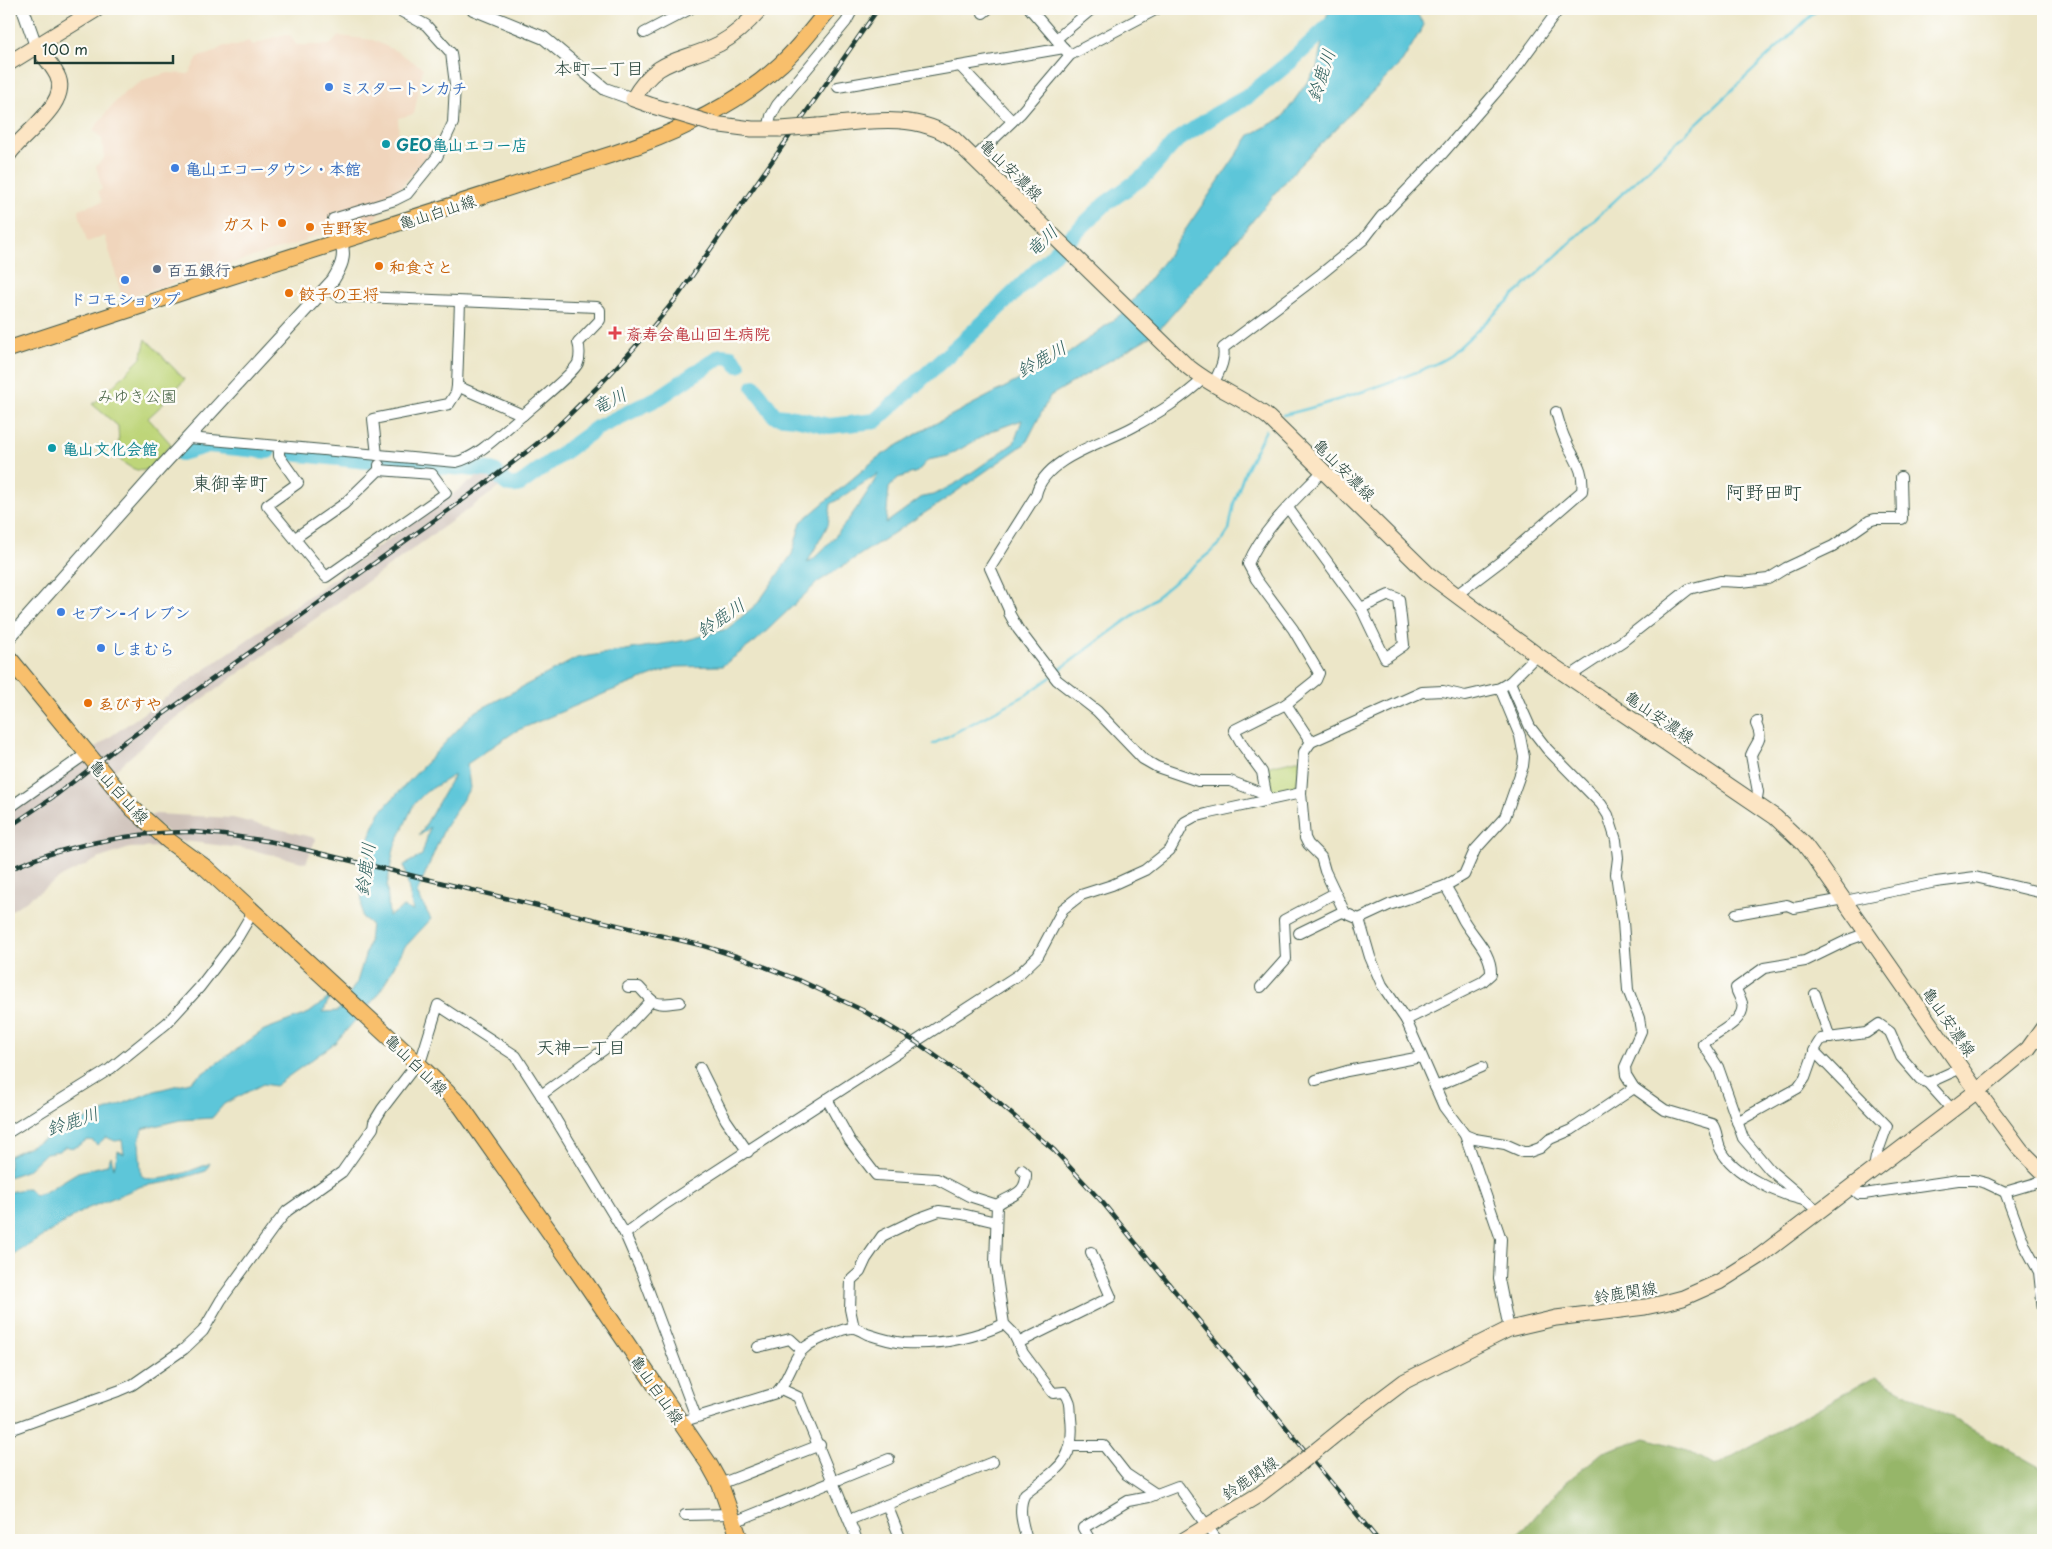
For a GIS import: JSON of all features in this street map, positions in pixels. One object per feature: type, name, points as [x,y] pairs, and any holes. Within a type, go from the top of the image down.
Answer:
[{"type":"main road","points":[[9,63],[97,9]]},
{"type":"main road","points":[[633,99],[648,76],[666,64],[717,45],[731,37],[742,29],[760,9]]},
{"type":"main road","name":"亀山白山線","points":[[9,349],[620,152],[664,136],[736,98],[782,64],[829,9]]},
{"type":"main road","points":[[9,154],[49,112],[58,96],[60,82],[57,75],[36,46]]},
{"type":"main road","name":"亀山安濃線","points":[[633,99],[713,124],[752,129],[896,120],[916,122],[946,133],[977,160],[1186,365],[1208,382],[1254,406],[1269,418],[1404,552],[1455,596],[1537,655],[1756,804],[1785,826],[1804,844],[1845,900],[1977,1091],[2021,1150],[2043,1172]]},
{"type":"main road","name":"亀山白山線","points":[[9,658],[136,813],[169,841],[206,868],[256,913],[461,1106],[688,1419],[720,1484],[740,1540]]},
{"type":"main road","name":"鈴鹿関線","points":[[1184,1540],[1260,1494],[1406,1380],[1510,1329],[1556,1318],[1645,1307],[1683,1298],[1719,1282],[1749,1263],[1977,1091],[2028,1049],[2043,1028]]},
{"type":"street","points":[[23,9],[36,46]]},
{"type":"street","points":[[9,638],[188,438],[326,288],[342,264],[344,251],[333,220],[395,200],[407,194],[437,158],[453,124],[455,84],[451,53],[426,25],[397,9]]},
{"type":"street","points":[[473,9],[544,38],[605,89],[633,99]]},
{"type":"street","points":[[644,32],[690,9]]},
{"type":"street","points":[[775,129],[771,116],[777,105],[846,22],[853,9]]},
{"type":"street","points":[[1030,9],[1067,52]]},
{"type":"street","points":[[1056,39],[1092,9]]},
{"type":"street","points":[[838,87],[960,66],[1067,52],[1157,9]]},
{"type":"street","points":[[1267,797],[1230,781],[1198,781],[1157,767],[1142,759],[1097,711],[1054,675],[1013,621],[990,568],[1036,495],[1040,484],[1061,462],[1153,416],[1208,382],[1223,361],[1223,348],[1322,274],[1364,239],[1381,217],[1443,153],[1510,76],[1559,9]]},
{"type":"street","points":[[977,160],[1056,73],[1067,52]]},
{"type":"street","points":[[960,66],[1012,120]]},
{"type":"street","points":[[188,438],[456,462],[465,461],[523,415],[561,381],[578,363],[580,348],[578,344],[600,320],[600,310],[597,308],[339,296],[326,288]]},
{"type":"street","points":[[294,538],[344,504],[379,470],[379,455],[373,419],[449,404],[456,393],[457,386],[460,302]]},
{"type":"street","points":[[457,386],[523,415]]},
{"type":"street","points":[[1455,596],[1500,562],[1582,491],[1583,484],[1580,466],[1565,440],[1556,412]]},
{"type":"street","points":[[279,446],[279,456],[298,482],[267,505],[326,577],[446,493],[432,474],[379,470]]},
{"type":"street","points":[[1267,797],[1262,772],[1234,730],[1286,704],[1316,680],[1319,673],[1293,629],[1256,579],[1248,564],[1254,550],[1288,508],[1322,471]]},
{"type":"street","points":[[1570,676],[1623,641],[1689,589],[1720,581],[1741,582],[1768,579],[1786,568],[1833,546],[1869,521],[1875,519],[1902,519],[1901,477]]},
{"type":"street","points":[[1288,508],[1361,608],[1385,658],[1404,645],[1399,599],[1389,595],[1361,608]]},
{"type":"street","points":[[1510,1329],[1499,1279],[1501,1239],[1465,1135],[1448,1113],[1421,1057],[1406,1020],[1382,985],[1370,957],[1359,919],[1344,911],[1321,857],[1308,844],[1305,838],[1302,793],[1304,752],[1311,742],[1422,692],[1443,691],[1465,696],[1500,688],[1510,682],[1537,655]]},
{"type":"street","points":[[1510,682],[1530,727],[1547,749],[1601,804],[1608,815],[1616,840],[1618,858],[1616,874],[1623,922],[1628,990],[1642,1031],[1625,1066],[1626,1075],[1634,1088],[1665,1110],[1712,1124],[1716,1130],[1721,1150],[1739,1169],[1778,1192],[1806,1200]]},
{"type":"street","points":[[1359,919],[1445,886],[1464,876],[1475,850],[1505,817],[1523,766],[1523,746],[1500,688]]},
{"type":"street","points":[[1286,704],[1311,742]]},
{"type":"street","points":[[1756,804],[1758,792],[1751,755],[1760,740],[1757,721]]},
{"type":"street","points":[[9,808],[86,754]]},
{"type":"street","points":[[625,1234],[664,1205],[1018,975],[1038,956],[1063,909],[1081,896],[1145,870],[1170,850],[1185,822],[1202,815],[1267,797],[1302,793]]},
{"type":"street","points":[[1736,914],[1787,905],[1794,908],[1936,882],[1975,877],[2043,893]]},
{"type":"street","points":[[1406,1020],[1482,982],[1491,974],[1491,963],[1445,886]]},
{"type":"street","points":[[1261,987],[1286,959],[1284,920],[1335,893]]},
{"type":"street","points":[[1299,933],[1344,911]]},
{"type":"street","points":[[9,1132],[110,1069],[167,1023],[199,988],[256,913]]},
{"type":"street","points":[[1818,1211],[1752,1152],[1743,1138],[1718,1067],[1703,1044],[1732,1024],[1742,1011],[1742,1003],[1736,988],[1764,968],[1805,961],[1848,940],[1868,933]]},
{"type":"street","points":[[628,987],[639,987],[651,1001],[658,1004],[680,1002]]},
{"type":"street","points":[[1815,994],[1830,1038]]},
{"type":"street","points":[[541,1095],[609,1046],[651,1001]]},
{"type":"street","points":[[9,1430],[118,1392],[132,1385],[184,1349],[203,1331],[221,1300],[251,1257],[287,1211],[342,1172],[373,1128],[374,1122],[382,1109],[415,1061],[422,1057],[438,1005],[516,1056],[625,1234],[642,1273],[688,1419],[770,1396],[781,1389],[802,1350],[821,1338],[854,1328],[895,1342],[930,1343],[957,1341],[976,1336],[1004,1324]]},
{"type":"street","points":[[1737,1122],[1798,1088],[1805,1078],[1814,1051],[1821,1039],[1866,1033],[1879,1024],[1890,1032],[1901,1057],[1920,1079],[1928,1083],[1947,1104]]},
{"type":"street","points":[[1814,1051],[1887,1126],[1874,1168]]},
{"type":"street","points":[[1316,1080],[1347,1071],[1421,1057]]},
{"type":"street","points":[[1435,1086],[1482,1067]]},
{"type":"street","points":[[700,1068],[726,1120],[748,1152]]},
{"type":"street","points":[[1928,1083],[1962,1068]]},
{"type":"street","points":[[1465,1135],[1475,1139],[1505,1144],[1523,1152],[1529,1152],[1540,1148],[1550,1139],[1571,1130],[1634,1088]]},
{"type":"street","points":[[827,1100],[850,1141],[876,1175],[937,1179],[969,1196],[997,1205],[1019,1192],[1026,1178],[1026,1174],[1022,1170]]},
{"type":"street","points":[[1850,1186],[1859,1194],[1864,1194],[1958,1180],[1974,1180],[1986,1183],[2005,1192],[2043,1181]]},
{"type":"street","points":[[2005,1192],[2025,1246],[2039,1272],[2043,1310]]},
{"type":"street","points":[[997,1205],[995,1264],[1004,1324],[1053,1393],[1064,1392],[1071,1403],[1071,1446],[1059,1467],[1022,1498],[1022,1513],[1027,1540]]},
{"type":"street","points":[[854,1328],[850,1309],[851,1280],[860,1272],[866,1259],[882,1236],[939,1211],[996,1222]]},
{"type":"street","points":[[1018,1343],[1110,1297],[1091,1252]]},
{"type":"street","points":[[758,1347],[790,1339],[802,1350]]},
{"type":"street","points":[[781,1389],[798,1396],[858,1540]]},
{"type":"street","points":[[720,1484],[820,1445]]},
{"type":"street","points":[[1071,1446],[1104,1446],[1126,1474],[1156,1494]]},
{"type":"street","points":[[686,1515],[733,1518],[889,1459]]},
{"type":"street","points":[[849,1520],[993,1462]]},
{"type":"street","points":[[1090,1540],[1083,1528],[1128,1501],[1178,1486],[1217,1540]]},
{"type":"street","points":[[886,1505],[901,1540]]},
{"type":"shaded area","points":[[281,35],[290,35],[296,45],[330,45],[339,36],[373,40],[398,52],[423,68],[414,114],[398,118],[399,143],[437,138],[437,141],[425,159],[392,196],[375,219],[306,239],[306,241],[123,300],[105,236],[87,242],[78,209],[102,202],[98,191],[102,190],[96,166],[104,158],[102,139],[93,130],[125,92],[146,79],[168,73],[189,74],[198,57],[210,54],[224,46],[237,46],[248,41],[253,45]]},
{"type":"shaded area","points":[[481,474],[492,474],[501,486],[165,726],[110,775],[90,751]]},
{"type":"shaded area","points":[[85,760],[164,847],[130,848],[100,858],[63,876],[9,912],[9,812]]},
{"type":"shaded area","points":[[156,814],[233,818],[316,838],[306,863],[248,849],[176,840],[149,816]]},
{"type":"green space","name":"みゆき公園","points":[[146,339],[185,380],[148,418],[171,444],[154,465],[148,469],[137,470],[120,460],[118,426],[92,404],[102,397],[141,358]]},
{"type":"green space","points":[[1301,759],[1296,789],[1278,793],[1270,792],[1265,767]]},
{"type":"green space","points":[[1876,1376],[2043,1469],[2043,1540],[1510,1540],[1525,1528],[1563,1485],[1603,1452],[1646,1438],[1684,1449],[1715,1466]]},
{"type":"water","name":"鈴鹿川","points":[[1331,9],[1414,9],[1424,25],[1402,62],[1296,169],[1156,333],[1050,396],[1026,443],[940,503],[818,582],[756,641],[722,666],[675,667],[608,692],[516,731],[467,764],[470,788],[444,829],[417,893],[431,919],[404,948],[379,994],[335,1043],[275,1086],[263,1084],[224,1104],[212,1118],[180,1120],[142,1129],[139,1141],[141,1175],[147,1178],[164,1178],[185,1173],[210,1163],[206,1171],[169,1182],[142,1186],[84,1210],[10,1257],[9,1261],[9,1192],[28,1188],[35,1195],[45,1192],[78,1172],[107,1165],[111,1157],[114,1168],[118,1151],[124,1154],[122,1140],[115,1141],[106,1137],[97,1145],[93,1141],[88,1140],[72,1148],[66,1146],[59,1151],[46,1153],[28,1170],[9,1177],[9,1156],[91,1117],[151,1092],[190,1082],[264,1030],[309,1013],[330,997],[323,1012],[338,1011],[357,982],[369,942],[371,924],[362,917],[361,877],[370,847],[368,840],[380,812],[473,713],[577,658],[687,640],[727,629],[758,603],[792,554],[801,522],[877,458],[925,429],[1065,356],[1124,312],[1166,258],[1250,135],[1282,118],[1317,68],[1327,15]],"holes":[[[1022,420],[1014,443],[958,482],[934,495],[922,497],[886,523],[889,488],[898,478],[917,472],[928,460],[948,456],[994,430]],[[878,474],[866,495],[836,536],[807,563],[828,525],[831,504]],[[454,775],[419,836],[430,827],[422,855],[404,865],[413,911],[404,907],[389,916],[387,886],[394,848],[414,804],[426,792]]]},
{"type":"waterway","name":"竜川","points":[[754,387],[775,416],[795,418],[829,426],[875,421],[983,323],[1105,204],[1147,174],[1175,142],[1215,115],[1247,97],[1291,61],[1347,9]]},
{"type":"waterway","points":[[1283,415],[1370,389],[1425,368],[1451,355],[1818,9]]},
{"type":"waterway","name":"竜川","points":[[501,478],[509,485],[520,484],[597,428],[660,397],[721,356],[731,357],[738,365]]},
{"type":"waterway","points":[[1055,673],[1143,608],[1219,545],[1229,530],[1234,503],[1245,471],[1266,430]]},
{"type":"waterway","name":"竜川","points":[[181,453],[208,445],[268,451]]},
{"type":"waterway","name":"竜川","points":[[290,453],[367,461]]},
{"type":"waterway","name":"竜川","points":[[385,462],[491,470],[496,472]]},
{"type":"waterway","points":[[933,744],[1026,695],[1051,677]]},
{"type":"railway","points":[[9,827],[56,795],[123,743],[478,489],[559,424],[626,357],[678,296],[878,9]]},
{"type":"railway","points":[[9,870],[50,854],[97,842],[146,834],[190,832],[273,842],[704,946],[799,980],[862,1010],[916,1042],[981,1088],[1054,1150],[1103,1203],[1378,1540]]},
{"type":"place","name":"ミスタートンカチ","points":[[329,87]]},
{"type":"place","name":"GEO亀山エコー店","points":[[386,144]]},
{"type":"place","name":"亀山エコータウン・本館","points":[[175,168]]},
{"type":"place","name":"ガスト","points":[[282,223]]},
{"type":"place","name":"吉野家","points":[[310,227]]},
{"type":"place","name":"和食さと","points":[[379,266]]},
{"type":"place","name":"百五銀行","points":[[157,269]]},
{"type":"place","name":"ドコモショップ","points":[[125,280]]},
{"type":"place","name":"餃子の王将","points":[[289,293]]},
{"type":"place","name":"斎寿会亀山回生病院","points":[[615,333]]},
{"type":"place","name":"亀山文化会館","points":[[52,448]]},
{"type":"place","name":"セブン-イレブン","points":[[61,612]]},
{"type":"place","name":"しまむら","points":[[101,648]]},
{"type":"place","name":"ゑびすや","points":[[88,703]]},
{"type":"district","name":"本町一丁目","points":[[599,67]]},
{"type":"district","name":"東御幸町","points":[[230,482]]},
{"type":"district","name":"阿野田町","points":[[1764,491]]},
{"type":"district","name":"天神一丁目","points":[[581,1046]]}]
